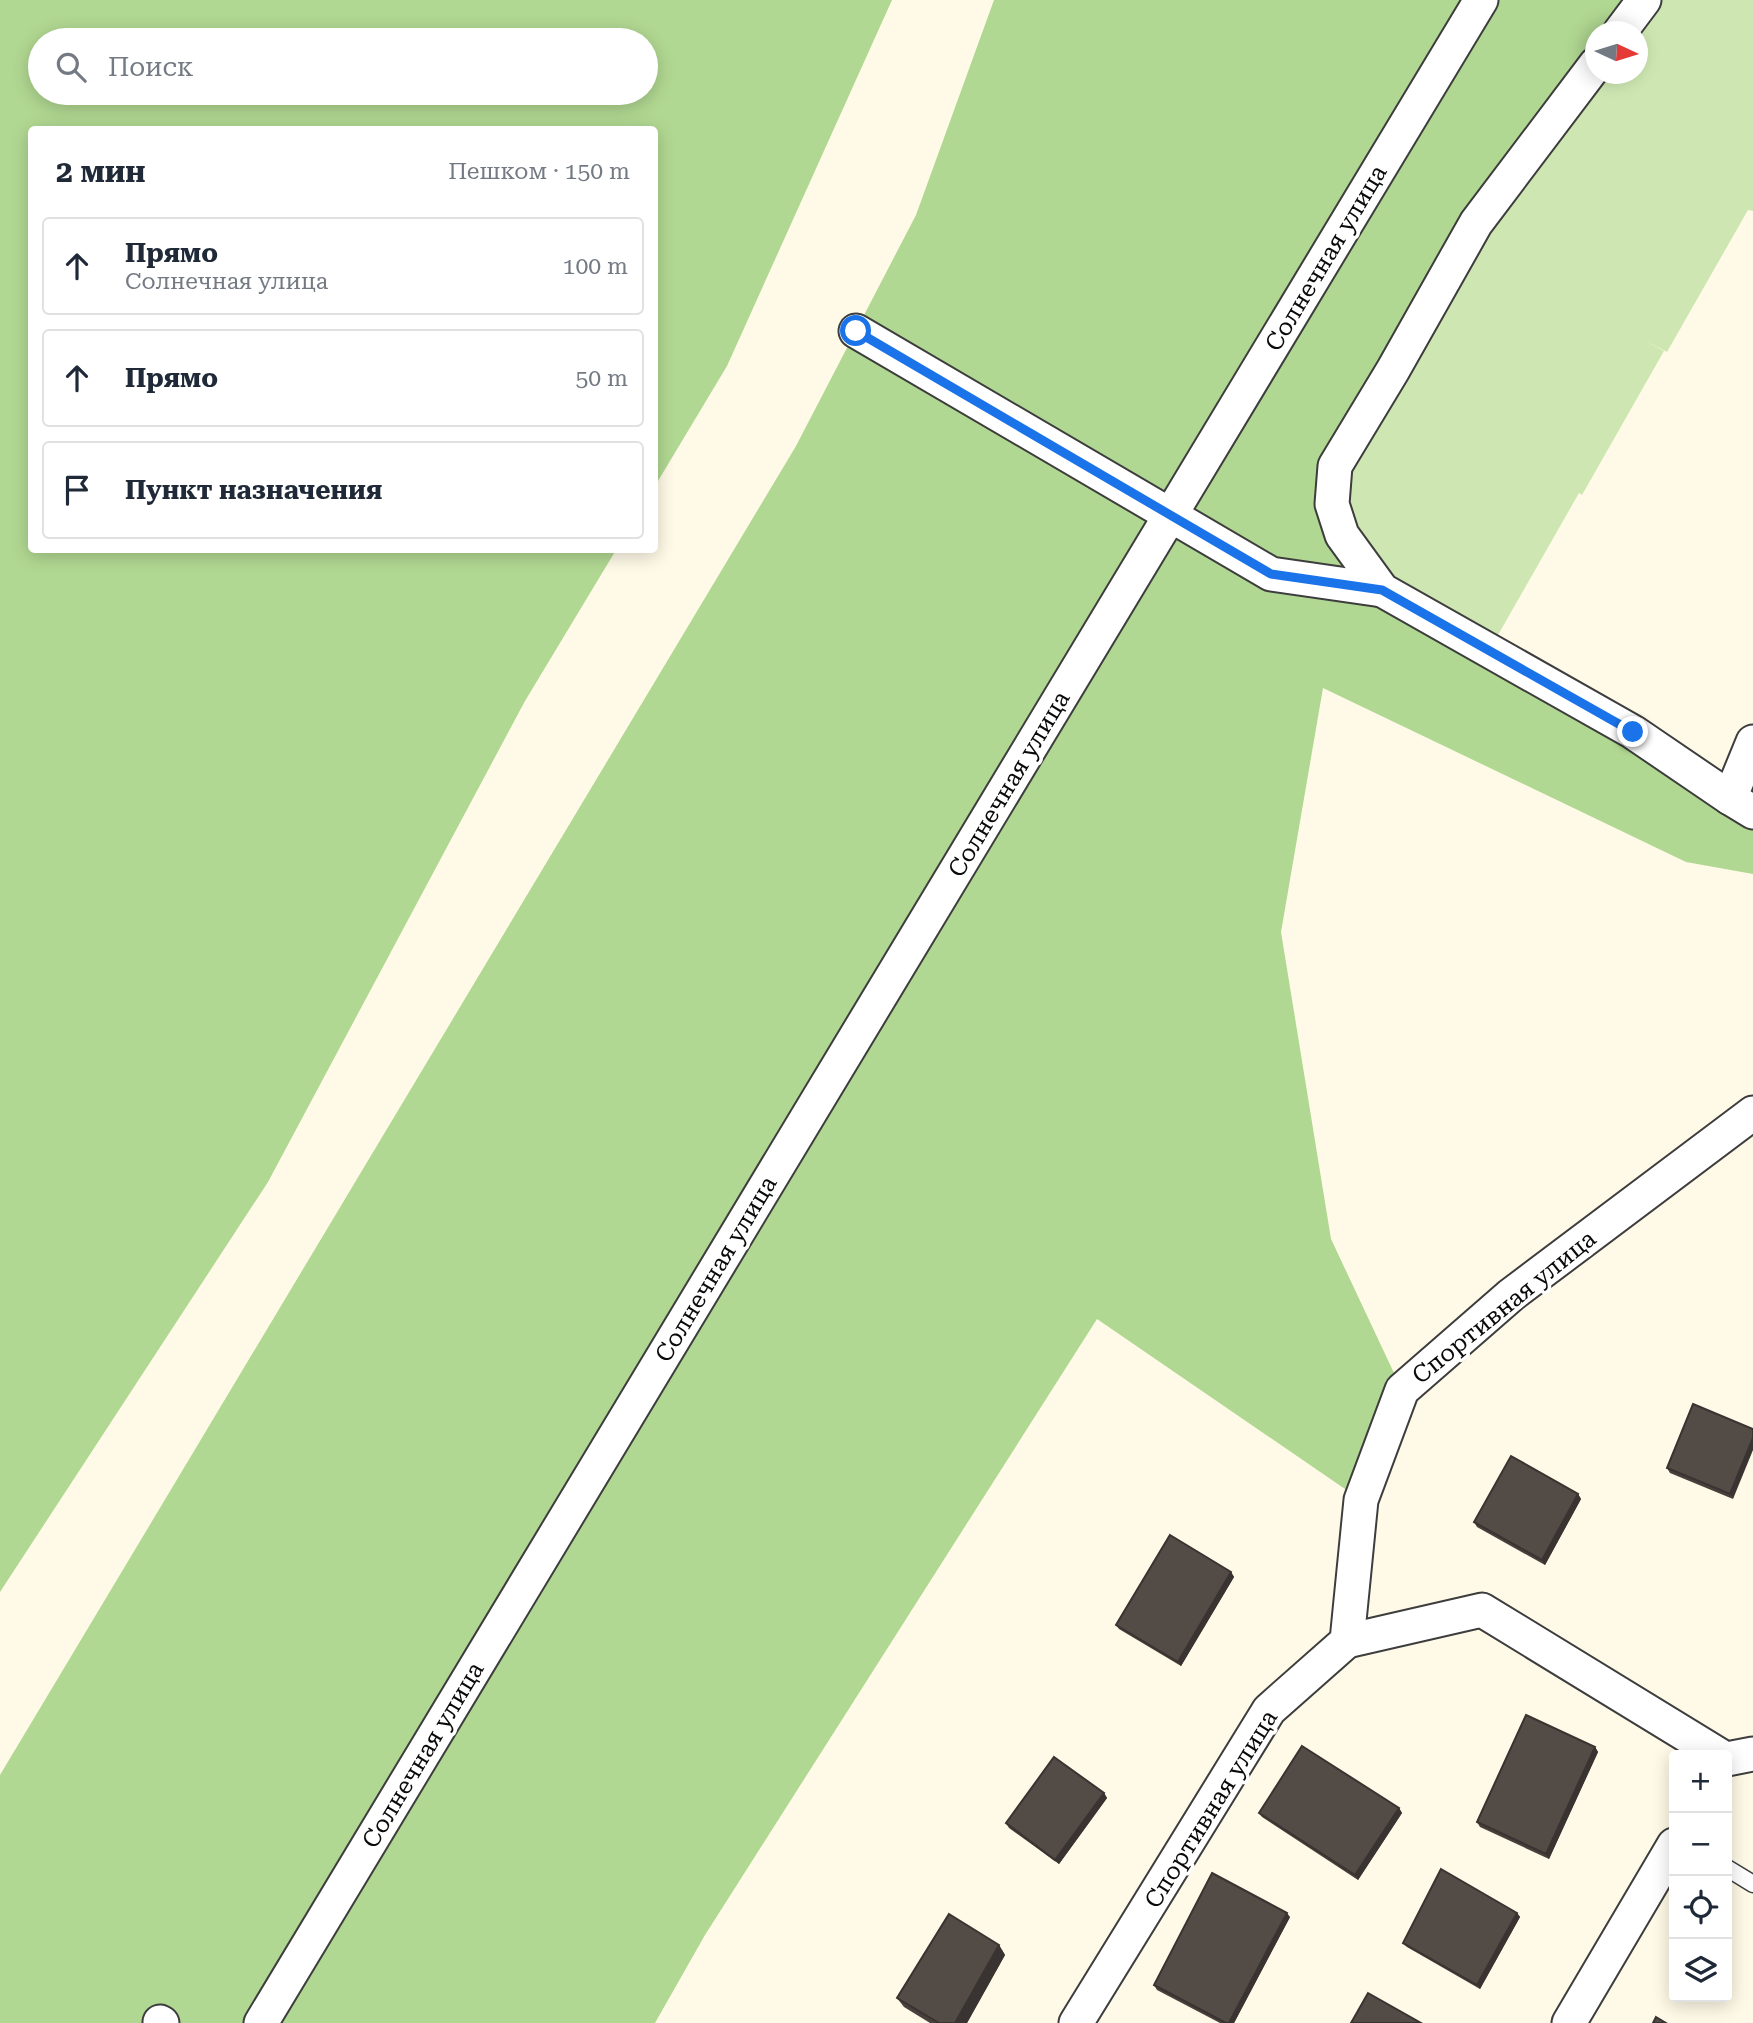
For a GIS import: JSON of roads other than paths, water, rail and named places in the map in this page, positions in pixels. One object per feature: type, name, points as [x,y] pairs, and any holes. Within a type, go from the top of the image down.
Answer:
[{"type":"street","name":"Солнечная улица","points":[[261,2023],[1481,0]]},
{"type":"street","points":[[1628,21],[1644,0]]},
{"type":"street","points":[[1382,590],[1342,535],[1332,505],[1335,466],[1476,223],[1585,77]]},
{"type":"street","points":[[856,331],[1271,574],[1382,590],[1633,732],[1741,805],[1753,742]]},
{"type":"street","name":"Спортивная улица","points":[[1076,2023],[1269,1710],[1347,1641],[1361,1500],[1402,1390],[1511,1296],[1753,1112]]},
{"type":"street","points":[[1347,1641],[1482,1610],[1710,1750]]},
{"type":"street","points":[[1732,1758],[1753,1754]]},
{"type":"street","points":[[1569,2023],[1669,1853]]},
{"type":"lane","points":[[1732,1871],[1753,1884]]}]
